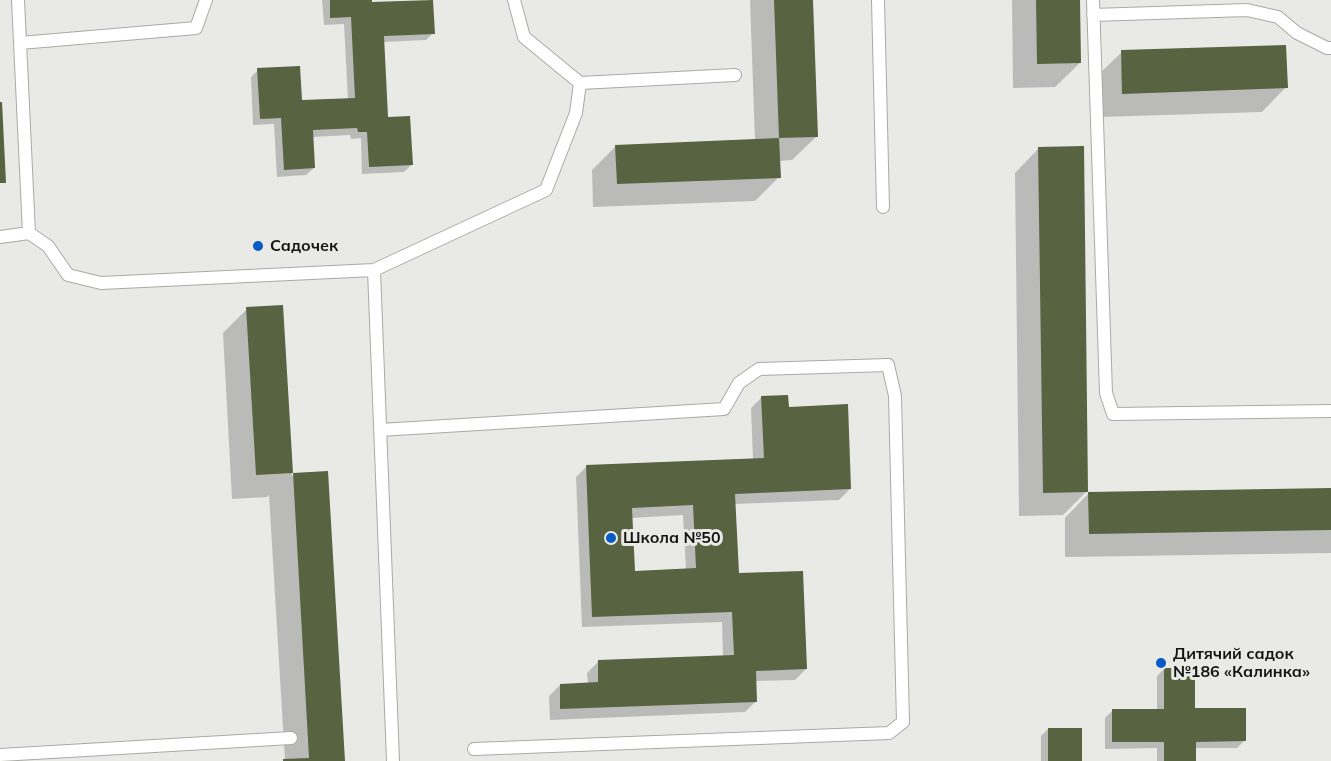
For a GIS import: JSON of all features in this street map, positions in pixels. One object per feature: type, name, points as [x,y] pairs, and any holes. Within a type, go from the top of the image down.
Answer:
[{"type":"lane","points":[[18,0],[29,233]]},
{"type":"lane","points":[[20,43],[196,28],[206,0]]},
{"type":"lane","points":[[514,0],[524,36],[580,83],[735,75]]},
{"type":"lane","points":[[878,0],[883,207]]},
{"type":"lane","points":[[1093,0],[1107,393],[1113,414],[1331,411]]},
{"type":"lane","points":[[1093,15],[1247,10],[1278,17],[1297,33],[1331,48]]},
{"type":"lane","points":[[0,237],[29,233],[48,246],[68,275],[101,283],[374,270],[546,190],[576,113],[580,83]]},
{"type":"lane","points":[[374,270],[393,761]]},
{"type":"lane","points":[[380,430],[724,409],[739,383],[759,369],[888,365],[895,396],[903,722],[889,733],[474,749]]},
{"type":"lane","points":[[0,755],[291,738]]},
{"type":"building","points":[[330,0],[372,0],[372,2],[433,0],[435,34],[384,36],[388,117],[410,116],[413,165],[369,167],[367,132],[358,132],[357,128],[313,130],[315,168],[284,170],[281,118],[260,119],[257,68],[300,66],[302,100],[355,98],[351,17],[330,18]]},
{"type":"building","points":[[774,0],[813,0],[818,137],[779,138]]},
{"type":"building","points":[[1036,0],[1080,0],[1081,63],[1037,64]]},
{"type":"building","points":[[1286,45],[1288,88],[1122,94],[1121,50]]},
{"type":"building","points":[[0,102],[2,102],[6,183],[0,183]]},
{"type":"building","points":[[779,138],[781,178],[617,184],[615,145]]},
{"type":"building","points":[[1084,146],[1088,492],[1043,493],[1038,147]]},
{"type":"building","points":[[283,305],[293,473],[256,475],[246,307]]},
{"type":"building","name":"Школа №50","points":[[788,395],[789,407],[848,404],[851,489],[735,494],[739,573],[803,571],[807,669],[756,671],[757,702],[560,709],[560,684],[598,682],[598,660],[734,655],[732,612],[592,617],[586,465],[764,458],[761,396]],"holes":[[[693,505],[696,568],[635,571],[632,508]]]},
{"type":"building","points":[[328,471],[345,761],[283,761],[283,759],[309,758],[293,473]]},
{"type":"building","points":[[1331,488],[1331,530],[1089,534],[1088,492]]},
{"type":"building","points":[[1164,668],[1195,668],[1195,708],[1246,708],[1246,741],[1196,742],[1196,761],[1164,761],[1164,742],[1112,742],[1112,709],[1164,709]]},
{"type":"building","points":[[1048,728],[1082,728],[1082,761],[1048,761]]},
{"type":"place","name":"Садочек","points":[[258,246]]},
{"type":"place","name":"Школа №50","points":[[611,538]]},
{"type":"place","name":"Дитячий садок №186 «Калинка»","points":[[1161,663]]}]
